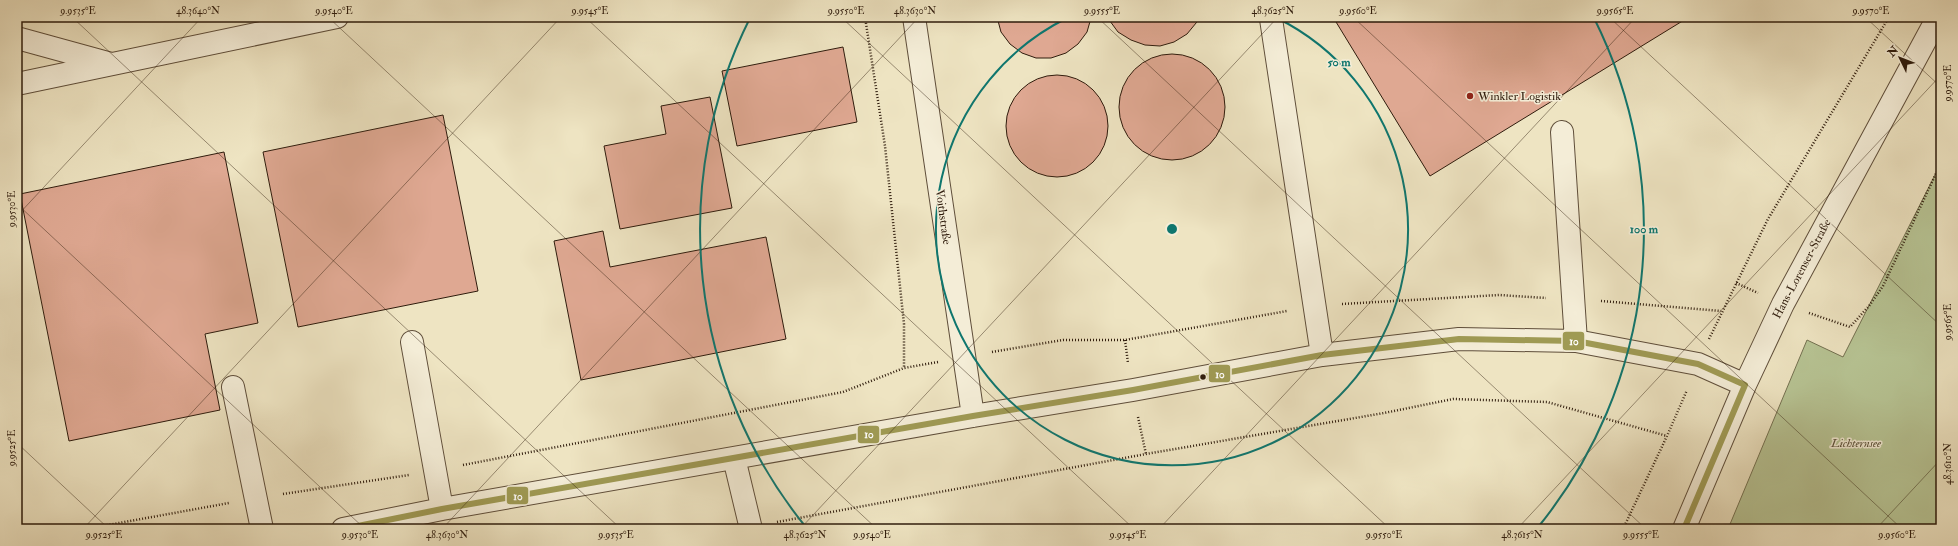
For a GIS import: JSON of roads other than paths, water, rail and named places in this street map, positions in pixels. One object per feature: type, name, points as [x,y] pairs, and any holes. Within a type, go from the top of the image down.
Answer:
[{"type":"street","points":[[17,84],[337,17]]},
{"type":"street","name":"Voithstraße","points":[[914,17],[973,416]]},
{"type":"street","name":"Hans-Lorenser-Straße","points":[[1684,529],[1745,385],[1783,304],[1938,17]]},
{"type":"street","points":[[1271,19],[1322,355]]},
{"type":"street","points":[[17,38],[112,64]]},
{"type":"street","points":[[1562,132],[1576,341]]},
{"type":"street","points":[[343,529],[442,509],[973,416],[1140,389],[1322,355],[1459,339],[1576,341],[1698,364],[1745,385]]},
{"type":"street","points":[[412,342],[442,509]]},
{"type":"street","points":[[233,388],[262,529]]},
{"type":"street","points":[[734,458],[751,528]]},
{"type":"place","name":"Winkler Logistik","points":[[1470,96]]},
{"type":"park label","name":"Lichternsee","points":[[1856,443]]}]
